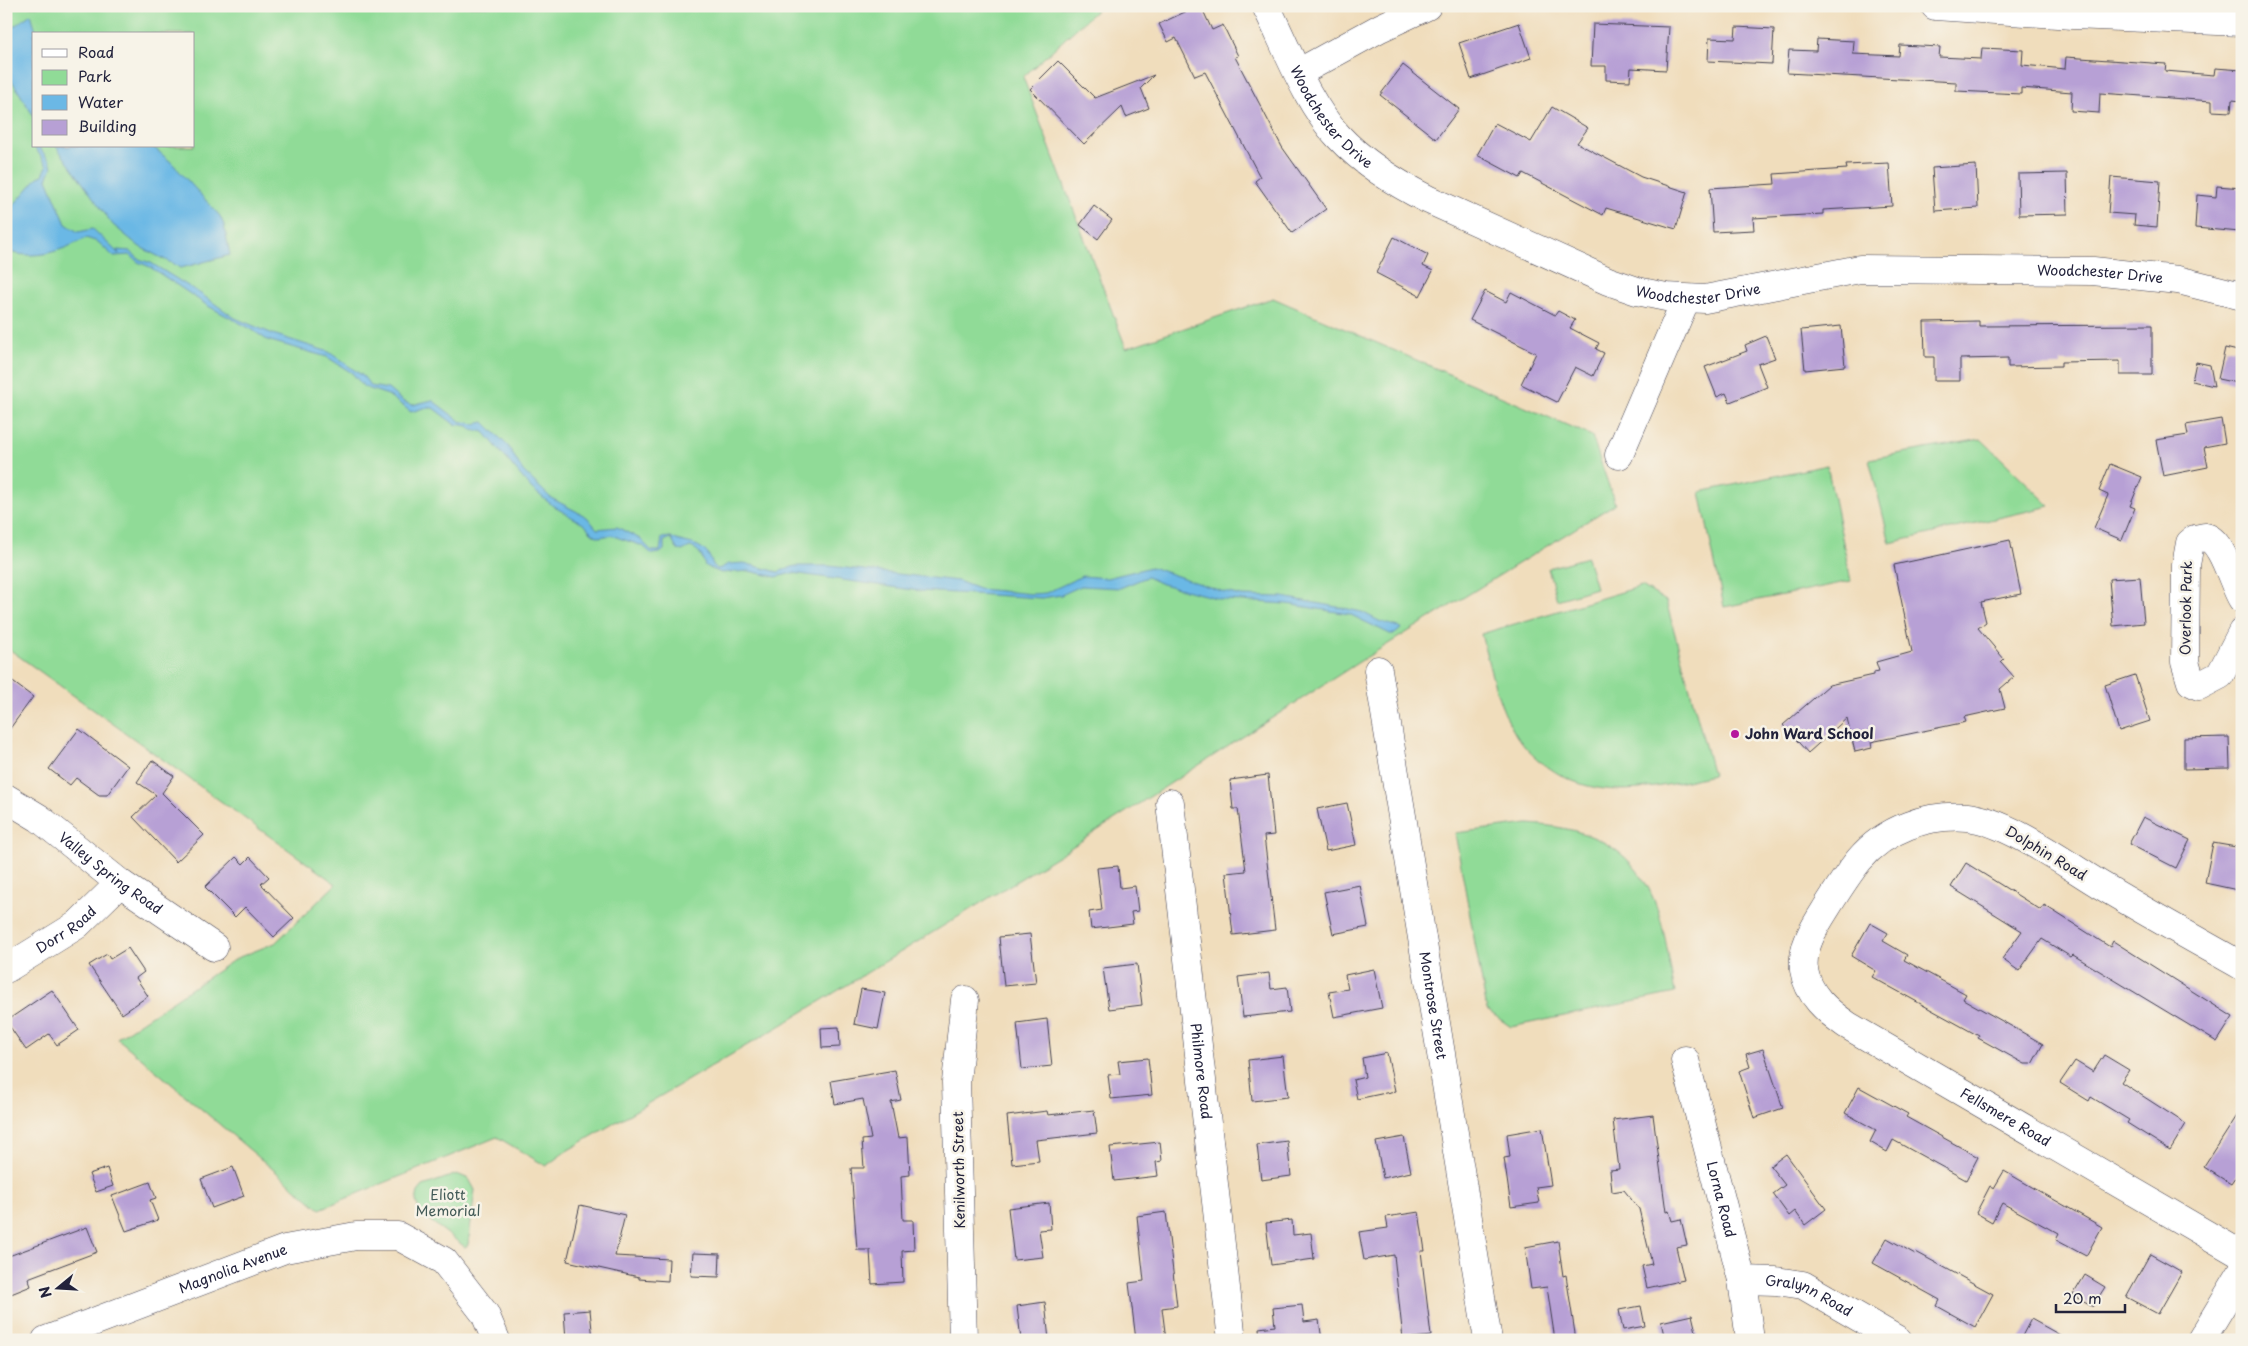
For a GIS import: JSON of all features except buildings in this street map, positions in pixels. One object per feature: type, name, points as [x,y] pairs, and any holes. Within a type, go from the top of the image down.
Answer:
[{"type":"street","name":"Woodchester Drive","points":[[1266,6],[1298,73],[1315,103],[1337,135],[1368,165],[1404,187],[1608,281],[1637,291],[1666,298],[1686,299],[1727,296],[1843,271],[1877,269],[2093,271],[2178,280],[2242,296]]},
{"type":"street","points":[[1298,73],[1380,28],[1427,6]]},
{"type":"street","points":[[1936,6],[2073,15],[2242,22]]},
{"type":"street","points":[[1619,455],[1686,299]]},
{"type":"street","name":"Overlook Park","points":[[2242,599],[2224,559],[2213,541],[2205,537],[2195,539],[2190,543],[2186,565],[2185,662],[2191,682],[2199,686],[2220,675],[2242,632]]},
{"type":"street","name":"Montrose Street","points":[[1378,670],[1488,1340]]},
{"type":"street","name":"Valley Spring Road","points":[[6,798],[38,818],[120,883],[214,947]]},
{"type":"street","name":"Philmore Road","points":[[1170,803],[1232,1340]]},
{"type":"street","name":"Dolphin Road","points":[[1805,952],[1811,935],[1835,895],[1854,866],[1872,847],[1893,832],[1916,822],[1954,817],[1980,820],[2004,827],[2132,904],[2242,966]]},
{"type":"street","name":"Dorr Road","points":[[6,968],[77,925],[120,883]]},
{"type":"street","name":"Fellsmere Road","points":[[1805,952],[1804,970],[1810,990],[1824,1006],[1846,1025],[2242,1255]]},
{"type":"street","name":"Kenilworth Street","points":[[963,1340],[956,1082],[965,1000]]},
{"type":"street","name":"Lorna Road","points":[[1686,1060],[1742,1280],[1750,1340]]},
{"type":"street","name":"Magnolia Avenue","points":[[46,1340],[285,1249],[356,1236],[398,1236],[444,1261],[485,1314],[496,1340]]},
{"type":"street","points":[[2201,1340],[2242,1272]]},
{"type":"street","name":"Gralynn Road","points":[[1742,1280],[1776,1281],[1803,1285],[1898,1340]]},
{"type":"green space","points":[[6,6],[1101,6],[1023,77],[1126,348],[1273,298],[1592,436],[1615,504],[1359,662],[1064,852],[780,1026],[565,1152],[546,1166],[497,1137],[320,1209],[117,1038],[237,958],[275,943],[336,884],[6,647]]},
{"type":"green space","points":[[1981,439],[2050,506],[1890,543],[1869,459]]},
{"type":"green space","points":[[1827,465],[1851,581],[1724,607],[1700,492]]},
{"type":"green space","points":[[1587,557],[1596,588],[1557,600],[1548,568]]},
{"type":"green space","points":[[1642,586],[1666,601],[1713,775],[1651,788],[1630,790],[1590,786],[1570,780],[1546,766],[1519,740],[1509,723],[1499,699],[1481,634]]},
{"type":"green space","points":[[1528,824],[1565,829],[1598,839],[1613,848],[1638,872],[1649,889],[1659,914],[1675,993],[1511,1027],[1487,1010],[1455,833]]},
{"type":"green space","name":"Eliott Memorial","points":[[457,1174],[469,1179],[475,1190],[468,1245],[465,1247],[420,1213],[416,1201],[418,1192],[423,1186]]},
{"type":"water","points":[[31,14],[36,32],[32,32],[32,114],[6,71],[6,32]]},
{"type":"water","points":[[35,148],[40,148],[50,161],[52,167],[47,179],[66,224],[78,232],[93,229],[119,254],[117,250],[130,251],[139,259],[151,263],[201,294],[235,318],[273,334],[329,352],[363,376],[371,386],[388,389],[402,401],[412,405],[432,400],[460,421],[474,424],[484,422],[508,446],[523,471],[551,498],[587,517],[597,529],[617,527],[640,539],[652,551],[660,551],[662,538],[671,537],[701,548],[709,555],[716,569],[728,564],[744,563],[778,572],[795,566],[829,566],[958,581],[979,589],[1032,594],[1046,593],[1082,576],[1107,578],[1151,567],[1224,592],[1242,596],[1283,597],[1348,609],[1362,612],[1379,621],[1402,628],[1395,634],[1390,634],[1349,614],[1287,604],[1224,600],[1162,584],[1147,577],[1120,588],[1081,586],[1061,595],[1042,598],[920,591],[793,573],[776,577],[749,571],[721,573],[705,566],[700,554],[694,548],[690,547],[682,551],[676,548],[671,538],[664,541],[664,550],[660,553],[652,554],[643,546],[612,535],[599,537],[592,533],[585,525],[553,506],[531,488],[484,432],[471,429],[468,426],[454,424],[433,408],[424,408],[411,412],[388,395],[364,387],[352,373],[327,357],[267,340],[251,329],[208,306],[130,255],[113,256],[98,242],[86,238],[67,247],[38,255],[17,254],[7,251],[6,214],[38,177],[43,175],[47,166]]},
{"type":"water","points":[[57,148],[154,148],[171,162],[220,216],[224,225],[230,255],[181,268],[140,247],[113,225]]},
{"type":"place","name":"John Ward School","points":[[1735,734]]}]
